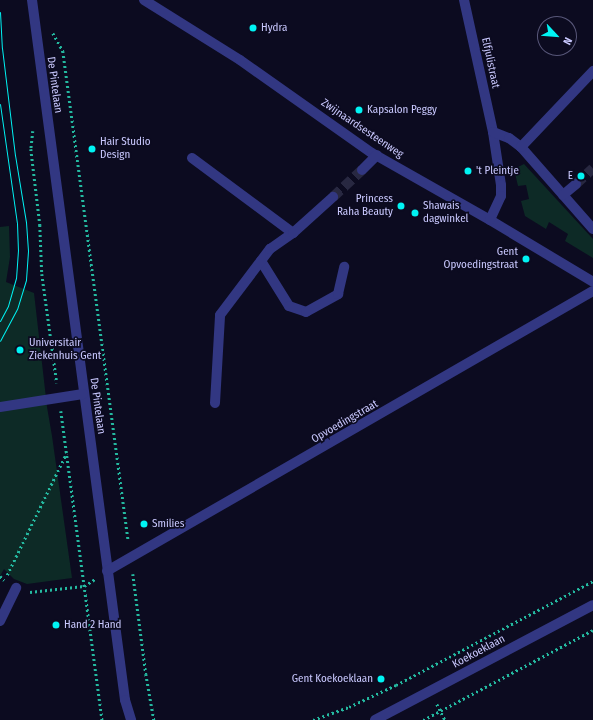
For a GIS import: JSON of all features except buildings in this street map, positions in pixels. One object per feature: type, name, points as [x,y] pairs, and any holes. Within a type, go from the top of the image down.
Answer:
[{"type":"street","name":"De Pintelaan","points":[[32,0],[107,572],[125,700],[131,720]]},
{"type":"street","name":"Zwijnaardsesteenweg","points":[[144,0],[240,60],[377,155],[490,220],[593,282]]},
{"type":"street","name":"Elfjulistraat","points":[[464,0],[492,132],[501,196],[490,220]]},
{"type":"street","points":[[521,147],[593,71]]},
{"type":"street","points":[[492,132],[509,138],[521,147],[593,229]]},
{"type":"street","points":[[362,170],[377,155]]},
{"type":"street","points":[[192,158],[294,233]]},
{"type":"street","points":[[563,195],[576,184]]},
{"type":"street","points":[[215,403],[220,316],[270,249],[294,233],[333,197]]},
{"type":"street","points":[[261,261],[289,306],[306,312],[338,294],[344,267]]},
{"type":"street","name":"Opvoedingstraat","points":[[107,572],[130,557],[593,291]]},
{"type":"street","points":[[0,406],[83,394]]},
{"type":"street","points":[[0,621],[16,588]]},
{"type":"street","name":"Koekoeklaan","points":[[375,720],[593,605]]},
{"type":"path","points":[[51,31],[63,51],[130,557],[146,674],[154,720]]},
{"type":"path","points":[[33,130],[30,149],[40,225],[42,274],[102,720]]},
{"type":"path","points":[[4,580],[66,454]]},
{"type":"path","points":[[313,720],[349,708],[593,581]]},
{"type":"path","points":[[16,588],[27,592],[40,592],[84,586]]},
{"type":"path","points":[[423,720],[593,630]]},
{"type":"green space","points":[[524,164],[593,239],[593,258],[565,241],[568,234],[549,222],[546,229],[525,216],[521,201],[529,199],[526,185],[518,186],[514,169]]},
{"type":"green space","name":"Universitair Ziekenhuis Gent","points":[[9,226],[10,257],[6,282],[34,293],[47,407],[72,578],[27,584],[14,579],[4,569],[0,576],[0,227]]},
{"type":"tunnel","points":[[576,184],[593,168]]},
{"type":"tunnel","points":[[333,197],[362,170]]},
{"type":"tram line","points":[[0,12],[2,48],[15,155],[26,222],[28,251],[26,280],[17,309],[0,341]]},
{"type":"tram line","points":[[0,104],[17,223],[18,250],[16,278],[8,306],[0,321]]},
{"type":"place","name":"Hydra","points":[[253,28]]},
{"type":"place","name":"Kapsalon Peggy","points":[[359,110]]},
{"type":"place","name":"Hair Studio Design","points":[[92,149]]},
{"type":"place","name":"'t Pleintje","points":[[468,171]]},
{"type":"place","name":"E","points":[[581,176]]},
{"type":"place","name":"Princess Raha Beauty","points":[[401,206]]},
{"type":"place","name":"Shawais dagwinkel","points":[[415,213]]},
{"type":"place","name":"Gent Opvoedingstraat","points":[[526,259]]},
{"type":"place","name":"Universitair Ziekenhuis Gent","points":[[20,350]]},
{"type":"place","name":"Smilies","points":[[144,524]]},
{"type":"place","name":"Hand 2 Hand","points":[[56,625]]},
{"type":"place","name":"Gent Koekoeklaan","points":[[381,679]]}]
